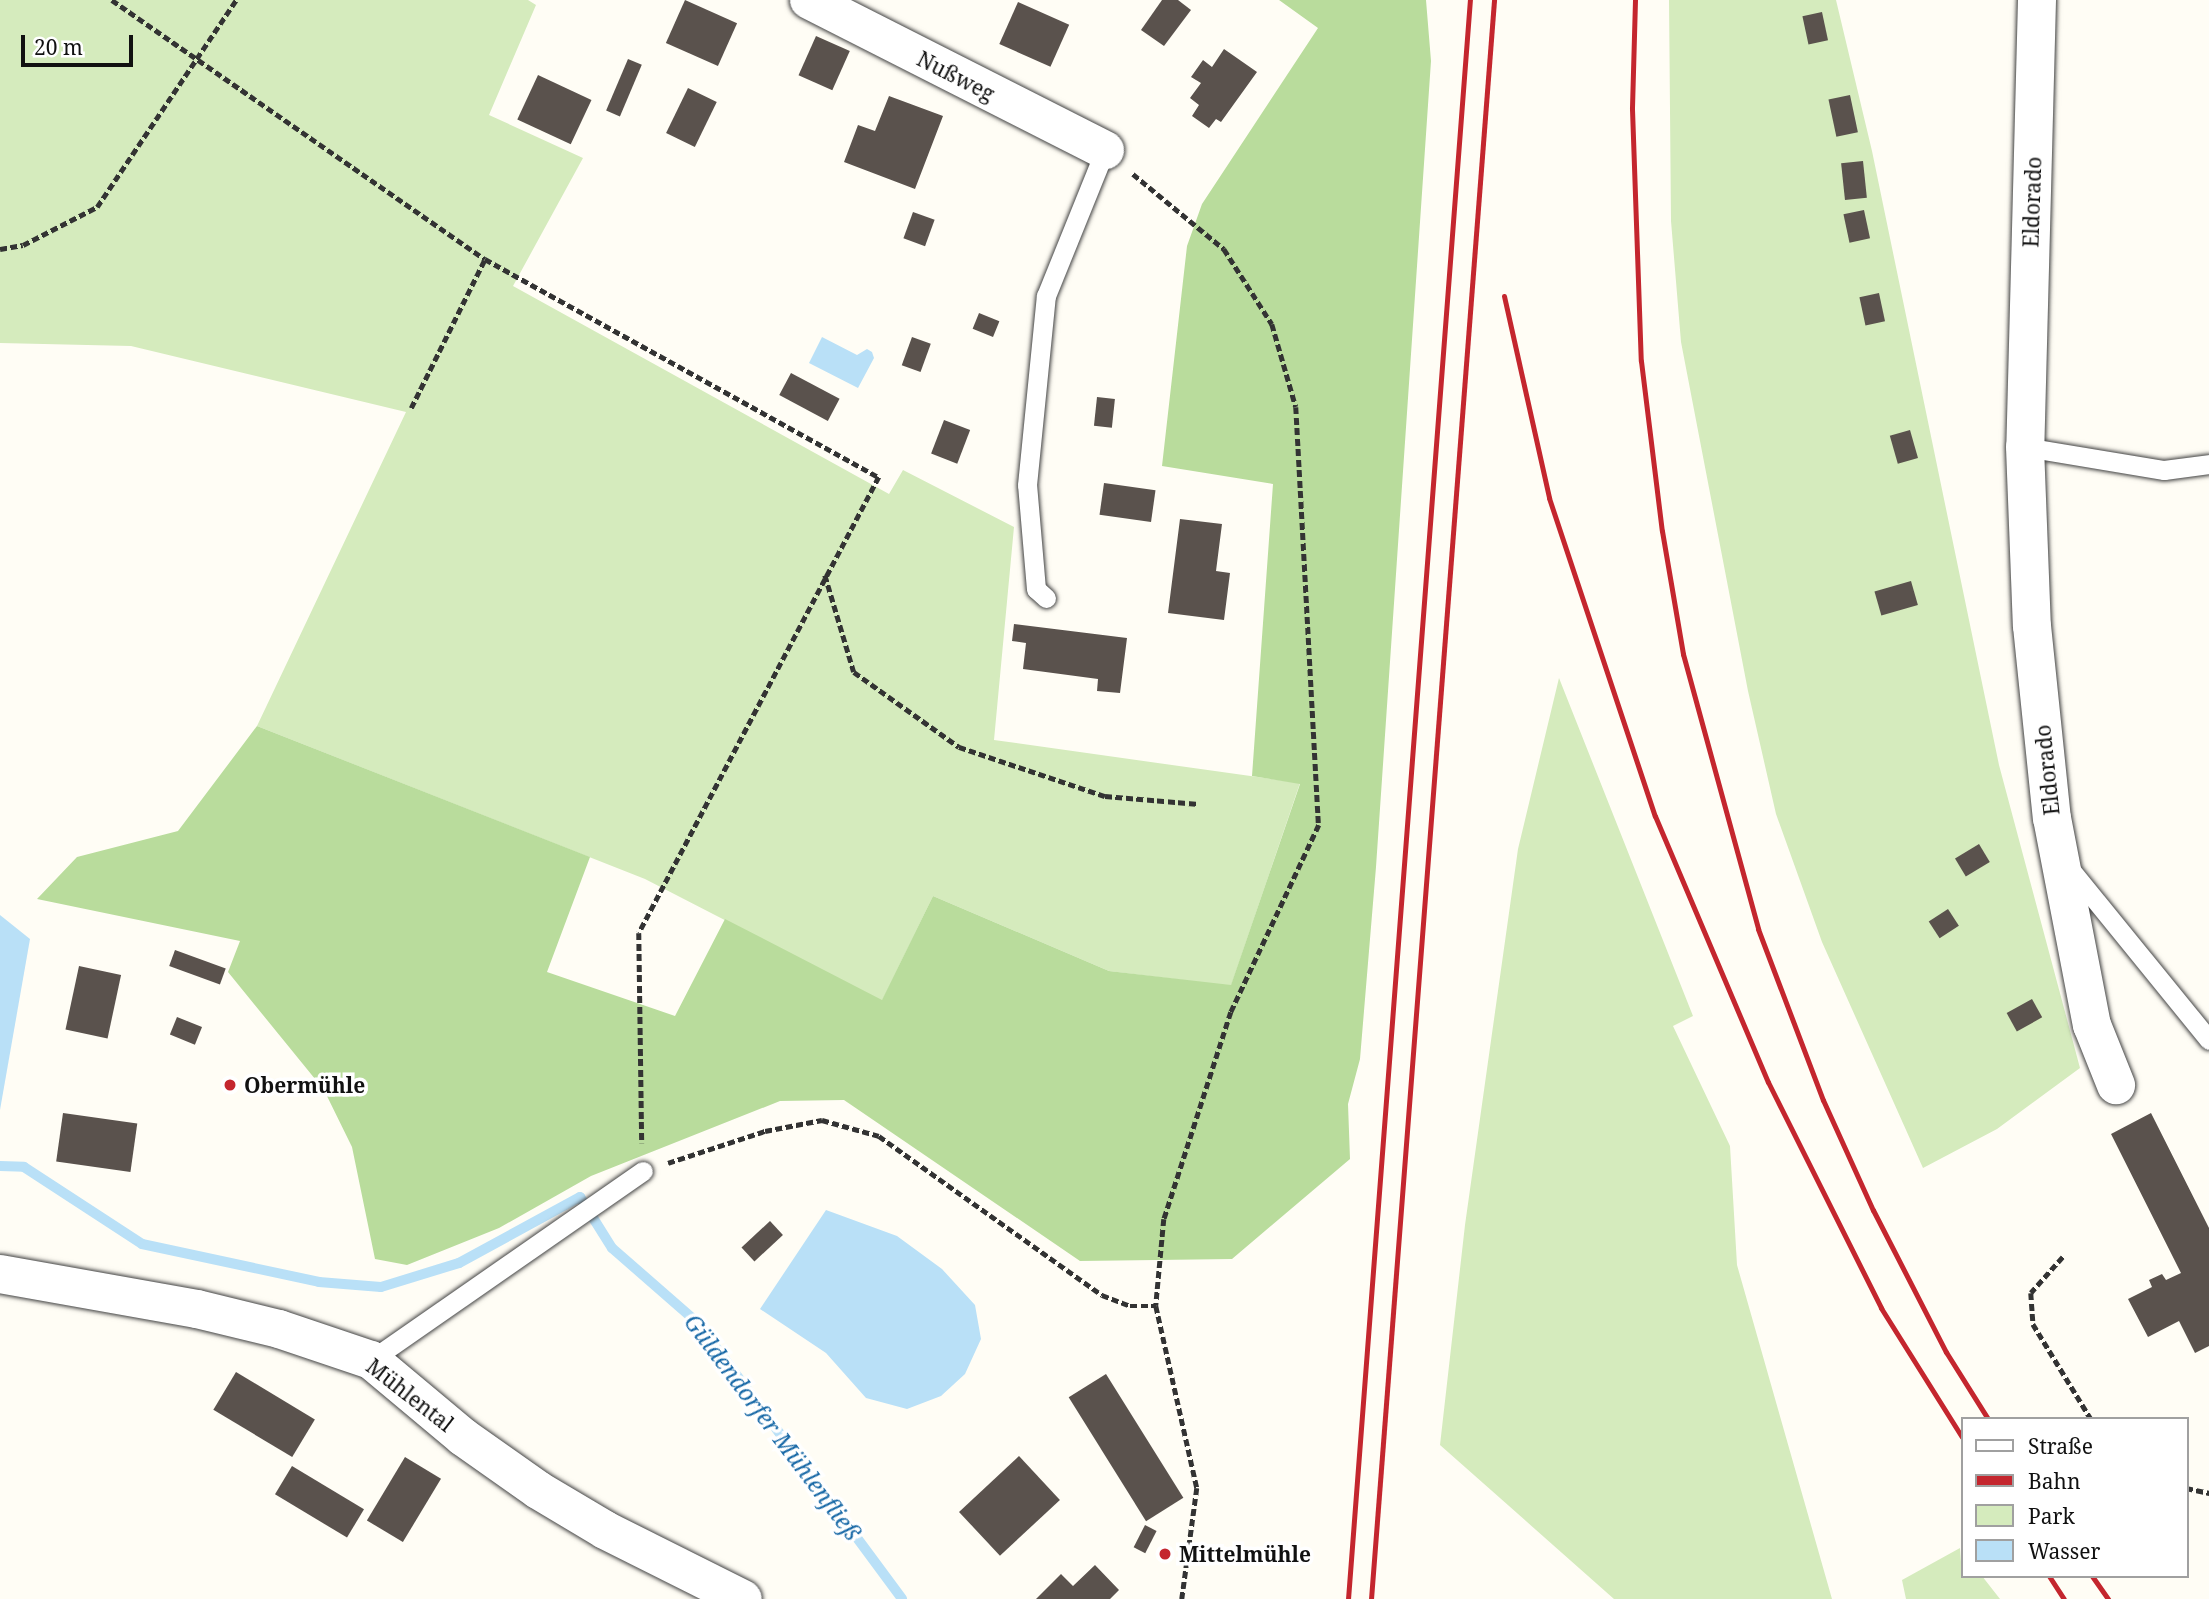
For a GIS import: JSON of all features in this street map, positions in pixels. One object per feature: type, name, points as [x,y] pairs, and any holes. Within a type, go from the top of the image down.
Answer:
[{"type":"street","name":"Nußweg","points":[[809,0],[1105,150]]},
{"type":"street","name":"Eldorado","points":[[2037,0],[2025,447],[2032,626],[2058,854],[2092,1025],[2116,1085]]},
{"type":"street","name":"Mühlental","points":[[0,1274],[197,1309],[279,1329],[371,1360],[463,1437],[538,1490],[605,1530],[743,1599]]},
{"type":"lane","points":[[1046,598],[1036,589],[1027,485],[1046,296],[1105,150]]},
{"type":"lane","points":[[2025,447],[2164,470],[2209,464]]},
{"type":"lane","points":[[2058,854],[2209,1040]]},
{"type":"lane","points":[[371,1360],[643,1171]]},
{"type":"path","points":[[112,0],[194,61],[485,259],[879,477],[825,575],[639,933],[643,1171],[765,1131],[822,1120],[879,1136],[1102,1295],[1130,1306],[1156,1306]]},
{"type":"path","points":[[0,249],[23,245],[97,207],[236,0]]},
{"type":"path","points":[[1105,150],[1224,249],[1272,324],[1296,407],[1319,825],[1231,1012],[1164,1219],[1156,1306],[1197,1488],[1182,1599]]},
{"type":"path","points":[[411,408],[485,259]]},
{"type":"path","points":[[825,575],[854,672],[959,747],[1105,796],[1199,804]]},
{"type":"path","points":[[2063,1257],[2031,1293],[2032,1324],[2090,1417]]},
{"type":"path","points":[[2188,1488],[2209,1493]]},
{"type":"green space","points":[[0,0],[528,0],[536,5],[489,115],[583,158],[513,286],[889,494],[903,470],[1014,527],[994,740],[1300,783],[1231,986],[1109,971],[933,896],[882,1001],[645,879],[257,726],[406,412],[131,346],[0,343]]},
{"type":"green space","points":[[1279,0],[1426,0],[1431,61],[1376,867],[1360,1059],[1348,1104],[1350,1159],[1232,1259],[1080,1261],[844,1100],[780,1101],[591,1176],[499,1228],[407,1265],[375,1259],[352,1147],[324,1090],[228,972],[240,941],[37,899],[77,857],[178,831],[257,726],[590,857],[547,972],[675,1016],[725,919],[882,1000],[933,896],[1109,971],[1231,985],[1300,784],[1252,776],[1273,484],[1162,466],[1187,246],[1202,204],[1318,28]]},
{"type":"green space","points":[[1669,0],[1836,0],[1872,151],[1999,765],[2080,1068],[1997,1129],[1923,1168],[1822,942],[1776,814],[1748,691],[1681,342],[1671,221]]},
{"type":"green space","points":[[1559,678],[1693,1016],[1673,1026],[1730,1146],[1737,1265],[1832,1599],[1614,1599],[1440,1445],[1465,1225],[1518,849]]},
{"type":"green space","points":[[1960,1548],[1960,1578],[1984,1578],[2000,1599],[1906,1599],[1902,1580]]},
{"type":"water","points":[[822,337],[857,355],[867,349],[872,352],[874,358],[858,388],[809,363]]},
{"type":"water","points":[[0,915],[30,939],[0,1110]]},
{"type":"water","points":[[826,1210],[897,1236],[942,1269],[975,1305],[981,1339],[965,1374],[941,1396],[907,1409],[866,1398],[826,1353],[760,1309]]},
{"type":"building","points":[[685,0],[737,23],[718,66],[666,43]]},
{"type":"building","points":[[1162,0],[1178,0],[1191,10],[1164,46],[1141,30]]},
{"type":"building","points":[[1018,2],[1069,25],[1050,67],[999,44]]},
{"type":"building","points":[[1822,12],[1828,40],[1808,45],[1802,16]]},
{"type":"building","points":[[816,36],[850,51],[832,90],[799,75]]},
{"type":"building","points":[[1224,49],[1257,72],[1221,122],[1216,119],[1209,128],[1192,116],[1199,105],[1190,98],[1201,83],[1191,77],[1203,60],[1212,67]]},
{"type":"building","points":[[628,59],[642,65],[620,116],[606,111]]},
{"type":"building","points":[[538,75],[591,100],[571,144],[517,119]]},
{"type":"building","points":[[688,88],[717,102],[695,147],[666,133]]},
{"type":"building","points":[[1850,95],[1858,132],[1836,137],[1828,100]]},
{"type":"building","points":[[889,96],[943,116],[915,189],[844,162],[858,125],[875,131]]},
{"type":"building","points":[[1863,161],[1867,198],[1845,200],[1841,163]]},
{"type":"building","points":[[1864,210],[1870,238],[1849,243],[1843,214]]},
{"type":"building","points":[[913,212],[935,220],[925,246],[903,238]]},
{"type":"building","points":[[1879,293],[1885,321],[1865,326],[1859,297]]},
{"type":"building","points":[[979,313],[999,321],[993,337],[973,329]]},
{"type":"building","points":[[912,337],[931,344],[921,372],[902,365]]},
{"type":"building","points":[[791,373],[840,399],[828,421],[779,395]]},
{"type":"building","points":[[1097,397],[1115,399],[1112,428],[1094,426]]},
{"type":"building","points":[[944,420],[970,430],[957,464],[931,454]]},
{"type":"building","points":[[1910,430],[1918,458],[1898,464],[1890,436]]},
{"type":"building","points":[[1104,483],[1155,490],[1151,522],[1100,515]]},
{"type":"building","points":[[1180,519],[1222,524],[1216,571],[1230,573],[1224,620],[1168,613]]},
{"type":"building","points":[[1911,581],[1918,605],[1881,616],[1874,591]]},
{"type":"building","points":[[1014,624],[1127,638],[1120,693],[1097,691],[1098,679],[1023,669],[1026,643],[1012,641]]},
{"type":"building","points":[[1979,844],[1990,862],[1966,876],[1955,858]]},
{"type":"building","points":[[1948,909],[1959,926],[1940,938],[1929,922]]},
{"type":"building","points":[[175,950],[226,968],[220,984],[169,966]]},
{"type":"building","points":[[79,966],[121,975],[108,1039],[65,1030]]},
{"type":"building","points":[[2032,999],[2042,1017],[2017,1031],[2007,1013]]},
{"type":"building","points":[[177,1017],[202,1027],[195,1045],[170,1035]]},
{"type":"building","points":[[63,1113],[137,1123],[130,1172],[56,1162]]},
{"type":"building","points":[[2151,1113],[2209,1228],[2209,1346],[2195,1353],[2179,1321],[2148,1337],[2128,1299],[2152,1287],[2149,1280],[2162,1274],[2166,1280],[2181,1273],[2111,1134]]},
{"type":"building","points":[[770,1221],[783,1235],[754,1261],[741,1248]]},
{"type":"building","points":[[236,1372],[315,1419],[292,1457],[213,1410]]},
{"type":"building","points":[[1106,1374],[1183,1498],[1146,1521],[1069,1397]]},
{"type":"building","points":[[1019,1456],[1060,1500],[1000,1556],[959,1512]]},
{"type":"building","points":[[405,1457],[441,1479],[403,1542],[367,1520]]},
{"type":"building","points":[[292,1466],[364,1509],[347,1538],[275,1494]]},
{"type":"building","points":[[1145,1525],[1157,1531],[1145,1553],[1134,1547]]},
{"type":"building","points":[[1095,1565],[1119,1590],[1110,1599],[1036,1599],[1061,1574],[1073,1586]]},
{"type":"waterway","name":"Güldendorfer Mühlenfließ","points":[[0,1166],[24,1167],[142,1244],[319,1282],[381,1287],[459,1263],[580,1197],[612,1248],[698,1323],[902,1599]]},
{"type":"railway","points":[[1348,1599],[1470,0]]},
{"type":"railway","points":[[1371,1599],[1494,0]]},
{"type":"railway","points":[[1635,0],[1632,109],[1641,361],[1662,531],[1683,654],[1758,929],[1823,1100],[1873,1210],[1946,1352],[1987,1417]]},
{"type":"railway","points":[[1504,296],[1549,498],[1655,816],[1768,1082],[1881,1308],[1960,1434]]},
{"type":"railway","points":[[2050,1578],[2064,1599]]},
{"type":"railway","points":[[2093,1578],[2108,1599]]},
{"type":"place","name":"Obermühle","points":[[230,1085]]},
{"type":"place","name":"Mittelmühle","points":[[1165,1554]]}]
